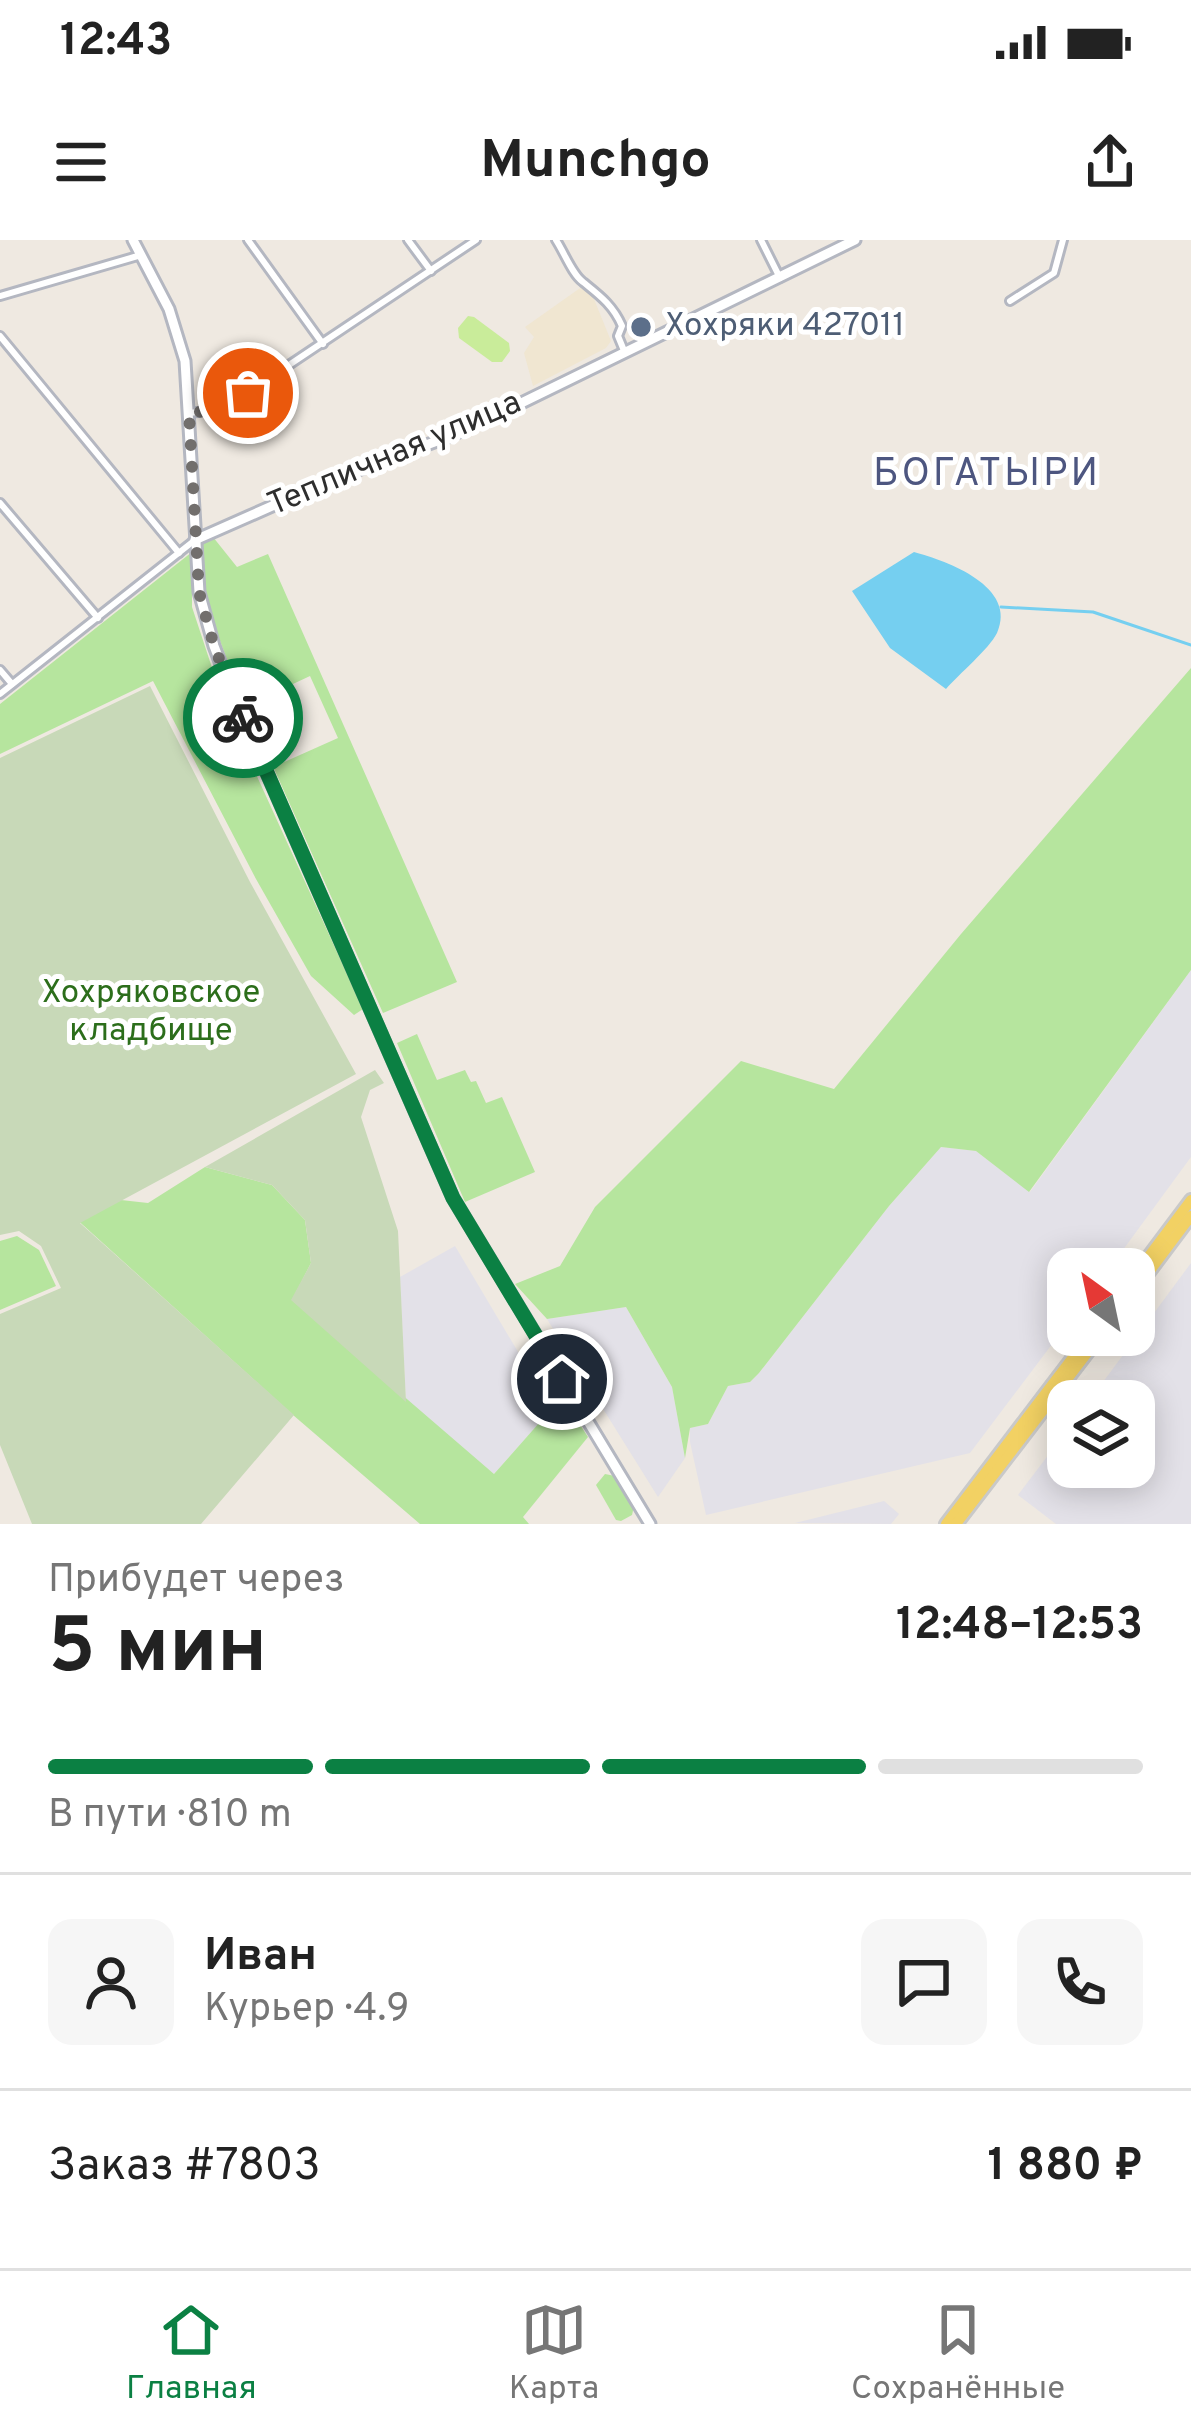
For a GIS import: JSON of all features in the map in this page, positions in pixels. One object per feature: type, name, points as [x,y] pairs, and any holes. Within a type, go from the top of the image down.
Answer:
[{"type":"main road","points":[[1155,1248],[1191,1200]]},
{"type":"main road","points":[[1155,1264],[1191,1216]]},
{"type":"main road","points":[[946,1524],[1074,1356]]},
{"type":"main road","points":[[956,1524],[1085,1356]]},
{"type":"street","points":[[133,240],[169,309],[184,361],[199,592],[214,646],[453,1198],[650,1524]]},
{"type":"street","points":[[248,240],[323,344]]},
{"type":"street","points":[[408,240],[431,271]]},
{"type":"street","points":[[189,413],[223,409],[476,240]]},
{"type":"street","points":[[556,240],[580,279],[596,288],[619,317],[618,336],[626,353]]},
{"type":"street","points":[[761,240],[780,278]]},
{"type":"street","name":"Тепличная улица","points":[[0,694],[196,540],[387,457],[448,437],[855,240]]},
{"type":"street","points":[[1010,301],[1054,273],[1063,240]]},
{"type":"street","points":[[0,296],[141,255]]},
{"type":"street","points":[[0,336],[178,553]]},
{"type":"street","points":[[0,503],[98,618]]},
{"type":"street","points":[[0,670],[13,685]]},
{"type":"shaded area","points":[[583,286],[594,299],[611,341],[533,386],[524,353],[534,337],[525,327]]},
{"type":"shaded area","points":[[1191,970],[1191,1157],[1124,1248],[1047,1248],[1047,1351],[970,1453],[706,1515],[690,1428],[708,1424],[728,1386],[750,1382],[759,1373],[941,1147],[976,1151],[1030,1192]]},
{"type":"shaded area","points":[[455,1246],[552,1409],[494,1474],[406,1402],[400,1277]]},
{"type":"shaded area","points":[[1191,1263],[1191,1524],[1056,1524],[1018,1495],[1047,1457],[1047,1488],[1155,1488],[1155,1380],[1105,1380],[1122,1356],[1155,1356],[1155,1312]]},
{"type":"shaded area","points":[[626,1307],[672,1387],[685,1458],[658,1497],[547,1319]]},
{"type":"shaded area","points":[[884,1501],[899,1514],[891,1524],[795,1523]]},
{"type":"green space","points":[[468,316],[509,343],[510,351],[502,362],[492,362],[459,338],[458,328]]},
{"type":"green space","points":[[213,537],[237,567],[268,554],[457,982],[383,1013],[255,726],[260,721],[282,763],[338,738],[310,676],[246,706],[215,625],[205,583],[203,541]]},
{"type":"green space","points":[[192,552],[192,607],[224,704],[363,1009],[354,1015],[311,976],[153,681],[0,754],[0,704]]},
{"type":"green space","points":[[1191,668],[1191,970],[1029,1192],[976,1151],[941,1147],[759,1373],[750,1382],[728,1386],[708,1424],[690,1428],[685,1458],[672,1387],[626,1307],[547,1319],[515,1284],[560,1266],[595,1207],[741,1061],[834,1089]]},
{"type":"green space","name":"Хохряковское кладбище","points":[[150,686],[356,1074],[80,1223],[294,1415],[201,1524],[32,1524],[0,1445],[0,1314],[61,1288],[41,1246],[19,1231],[0,1235],[0,758]]},
{"type":"green space","points":[[417,1034],[437,1080],[465,1070],[486,1103],[502,1097],[535,1172],[465,1202],[397,1043]]},
{"type":"green space","points":[[375,1070],[384,1083],[370,1090],[361,1117],[398,1231],[406,1402],[291,1300],[311,1263],[305,1220],[272,1185],[205,1167]]},
{"type":"green space","points":[[0,1105],[29,1122],[121,1200],[148,1203],[205,1167],[272,1185],[305,1220],[311,1263],[292,1300],[494,1474],[562,1397],[588,1437],[523,1517],[529,1524],[420,1524],[0,1150]]},
{"type":"green space","points":[[17,1236],[39,1250],[56,1286],[0,1310],[0,1241]]},
{"type":"green space","points":[[605,1474],[615,1476],[634,1506],[632,1515],[621,1521],[596,1485]]},
{"type":"water","points":[[914,552],[961,569],[998,602],[997,633],[946,689],[890,648],[852,591]]},
{"type":"waterway","points":[[1001,607],[1093,612],[1191,645]]},
{"type":"way so far","points":[[243,718],[214,646],[199,592],[189,413],[223,409],[248,393]]},
{"type":"place","name":"Хохряки 427011","points":[[641,327]]},
{"type":"district","name":"БОГАТЫРИ","points":[[987,475]]},
{"type":"route","points":[[243,718],[453,1198],[562,1379]]}]
